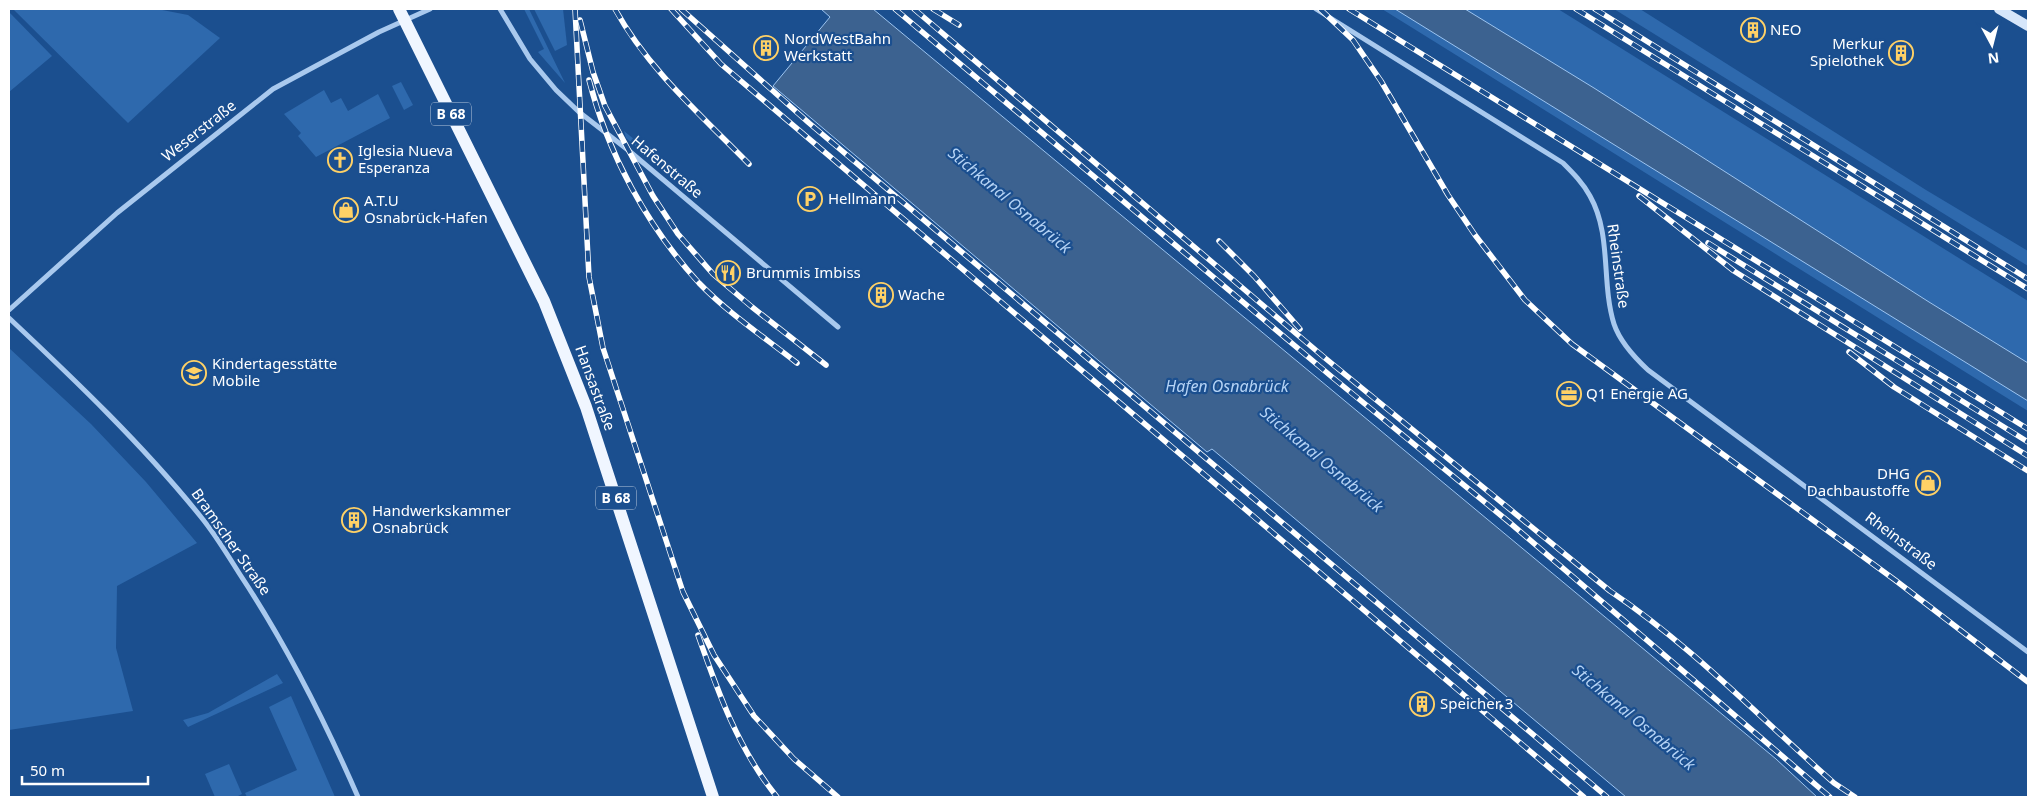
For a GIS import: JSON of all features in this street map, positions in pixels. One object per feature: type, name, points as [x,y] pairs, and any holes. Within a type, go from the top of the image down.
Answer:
[{"type":"main road","points":[[1999,9],[2028,26]]},
{"type":"main road","name":"Hansastraße","points":[[402,14],[515,242],[562,345],[586,407],[713,797]]},
{"type":"street","name":"Weserstraße","points":[[9,310],[123,207],[273,89],[402,14],[430,9]]},
{"type":"street","name":"Hafenstraße","points":[[500,9],[530,58],[556,90],[579,112],[628,150],[838,327]]},
{"type":"street","name":"Rheinstraße","points":[[1316,9],[1563,163],[1580,181],[1590,196],[1599,216],[1604,243],[1609,301],[1614,325],[1629,351],[1648,370],[2028,652]]},
{"type":"street","name":"Bramscher Straße","points":[[9,318],[103,410],[173,484],[202,518],[272,624],[303,680],[358,797]]},
{"type":"shaded area","points":[[13,9],[157,9],[188,15],[220,38],[128,123]]},
{"type":"shaded area","points":[[524,9],[529,9],[565,83],[538,52],[544,49]]},
{"type":"shaded area","points":[[534,9],[563,9],[567,45],[555,51]]},
{"type":"shaded area","points":[[1382,9],[1558,9],[2028,301],[2028,411]]},
{"type":"shaded area","points":[[1614,9],[1640,9],[1926,190],[2028,251],[2028,266]]},
{"type":"shaded area","points":[[9,12],[52,56],[9,92]]},
{"type":"shaded area","points":[[401,82],[413,105],[404,110],[392,86]]},
{"type":"shaded area","points":[[324,90],[331,103],[341,98],[348,111],[378,94],[390,118],[316,157],[298,136],[301,133],[284,114]]},
{"type":"shaded area","points":[[624,131],[651,153],[648,157],[626,138]]},
{"type":"shaded area","points":[[9,348],[91,424],[146,482],[197,543],[117,586],[116,648],[133,711],[9,730]]},
{"type":"shaded area","points":[[277,674],[283,683],[188,727],[183,720],[208,713]]},
{"type":"shaded area","points":[[291,696],[335,797],[247,797],[245,793],[297,770],[269,707]]},
{"type":"shaded area","points":[[229,764],[242,794],[236,797],[215,797],[205,774]]},
{"type":"water","name":"Hafen Osnabrück","points":[[821,9],[873,9],[1776,759],[1817,797],[1626,797],[1212,449],[1207,452],[773,86],[830,17]]},
{"type":"water","points":[[1395,9],[1465,9],[1594,88],[2028,363],[2028,401]]},
{"type":"railway","points":[[575,9],[589,277],[603,348],[683,592],[714,655],[754,716],[794,759],[838,797]]},
{"type":"railway","points":[[615,9],[643,52],[676,91],[749,164]]},
{"type":"railway","points":[[671,9],[721,64],[1584,797]]},
{"type":"railway","points":[[681,9],[809,123],[1607,797]]},
{"type":"railway","points":[[895,9],[1332,377],[1509,522],[1830,797]]},
{"type":"railway","points":[[914,9],[1325,358],[1610,591],[1669,635],[1725,683],[1834,783],[1855,797]]},
{"type":"railway","points":[[933,9],[959,25]]},
{"type":"railway","points":[[1320,9],[1353,40],[1381,81],[1448,195],[1475,235],[1525,300],[1572,344],[1895,580],[2028,682]]},
{"type":"railway","points":[[1349,9],[2028,429]]},
{"type":"railway","points":[[1576,9],[2028,289]]},
{"type":"railway","points":[[1595,9],[2028,279]]},
{"type":"railway","points":[[580,20],[593,72],[605,106],[653,196],[678,234],[713,274],[826,365]]},
{"type":"railway","points":[[589,80],[597,108],[618,162],[646,213],[663,238],[680,261],[710,294],[734,315],[797,363]]},
{"type":"railway","points":[[1639,196],[1734,271],[2028,456]]},
{"type":"railway","points":[[1219,241],[1254,276],[1300,329]]},
{"type":"railway","points":[[1708,243],[2028,442]]},
{"type":"railway","points":[[1849,352],[1894,387],[2028,471]]},
{"type":"railway","points":[[698,635],[713,678],[740,740],[763,779],[777,797]]},
{"type":"place","name":"NEO","points":[[1753,30]]},
{"type":"place","name":"NordWestBahn Werkstatt","points":[[766,48]]},
{"type":"place","name":"Merkur Spielothek","points":[[1901,53]]},
{"type":"place","name":"Iglesia Nueva Esperanza","points":[[340,160]]},
{"type":"place","name":"Hellmann","points":[[810,199]]},
{"type":"place","name":"A.T.U Osnabrück-Hafen","points":[[346,210]]},
{"type":"place","name":"Brummis Imbiss","points":[[728,273]]},
{"type":"place","name":"Wache","points":[[881,295]]},
{"type":"place","name":"Kindertagesstätte Mobile","points":[[194,373]]},
{"type":"place","name":"Q1 Energie AG","points":[[1569,394]]},
{"type":"place","name":"DHG Dachbaustoffe","points":[[1928,483]]},
{"type":"place","name":"Handwerkskammer Osnabrück","points":[[354,520]]},
{"type":"place","name":"Speicher 3","points":[[1422,704]]},
{"type":"water label","name":"Stichkanal Osnabrück","points":[[1010,200]]},
{"type":"water label","name":"Stichkanal Osnabrück","points":[[1322,459]]},
{"type":"water label","name":"Stichkanal Osnabrück","points":[[1634,717]]}]
